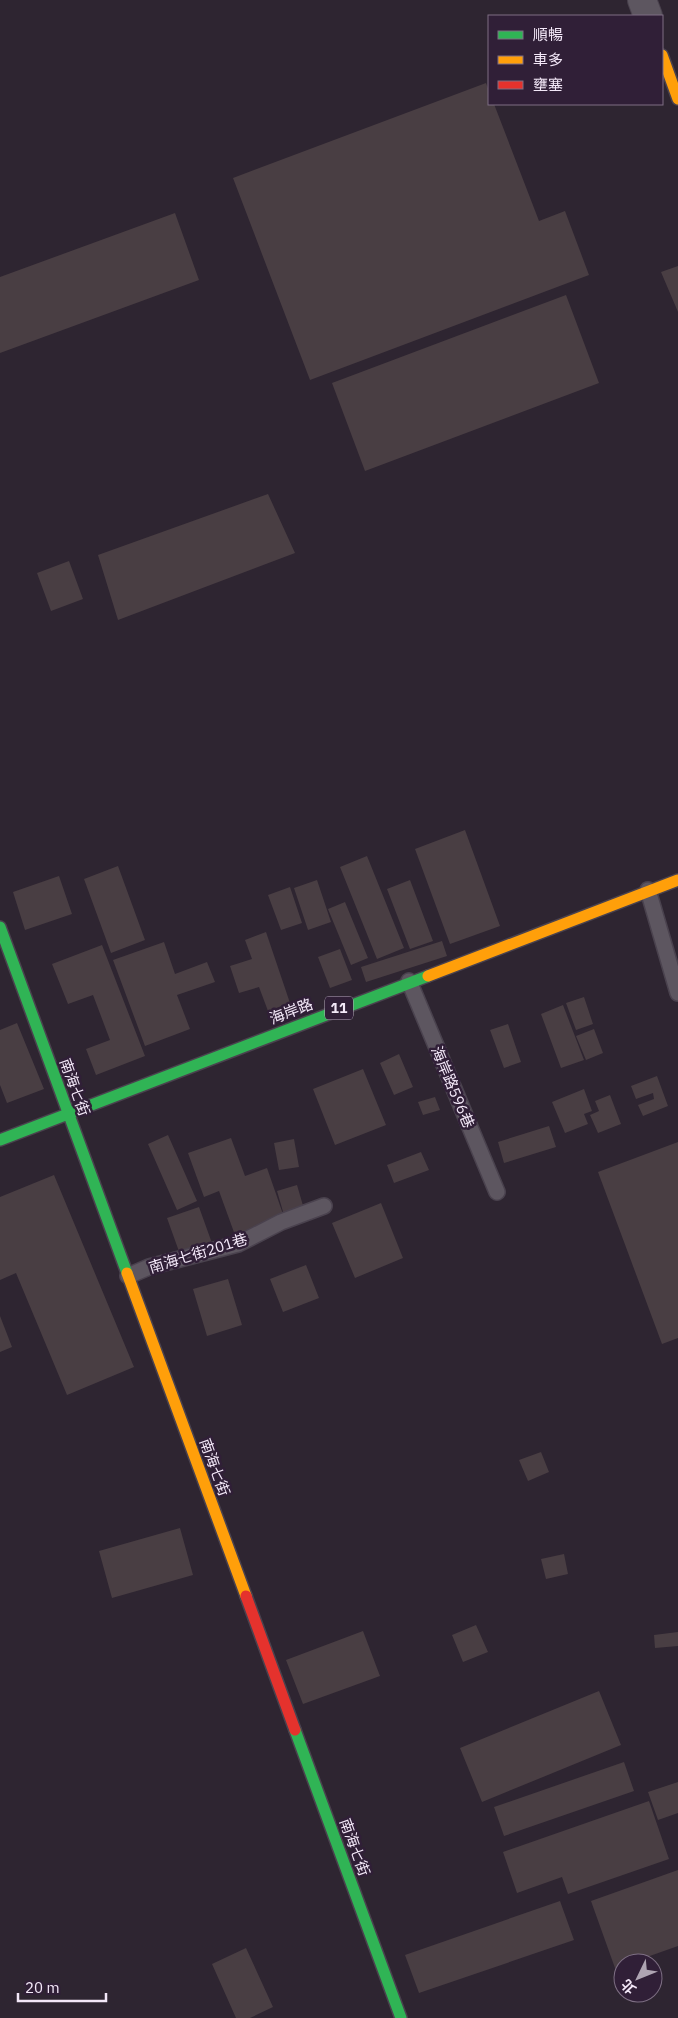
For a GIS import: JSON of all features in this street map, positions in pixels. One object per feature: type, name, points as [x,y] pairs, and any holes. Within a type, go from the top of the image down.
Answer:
[{"type":"street","points":[[642,0],[648,15]]},
{"type":"street","points":[[663,58],[678,100]]},
{"type":"street","name":"海岸路","points":[[0,1140],[409,981],[678,880]]},
{"type":"street","name":"南海七街","points":[[0,927],[402,2018]]},
{"type":"lane","points":[[648,890],[678,993]]},
{"type":"lane","name":"海岸路596巷","points":[[409,981],[497,1192]]},
{"type":"lane","name":"南海七街201巷","points":[[128,1276],[149,1267],[238,1244],[281,1222],[324,1206]]},
{"type":"building","points":[[486,83],[488,88],[488,105],[494,105],[539,221],[565,211],[589,275],[310,380],[233,178]]},
{"type":"building","points":[[175,213],[199,280],[0,353],[0,277]]},
{"type":"building","points":[[678,266],[678,312],[661,272]]},
{"type":"building","points":[[566,295],[599,383],[365,471],[332,383]]},
{"type":"building","points":[[268,494],[295,553],[118,620],[98,555]]},
{"type":"building","points":[[69,561],[83,599],[51,611],[37,573]]},
{"type":"building","points":[[465,830],[500,926],[450,944],[415,849]]},
{"type":"building","points":[[367,856],[404,948],[377,959],[340,867]]},
{"type":"building","points":[[118,866],[145,940],[111,953],[84,879]]},
{"type":"building","points":[[59,876],[72,914],[25,930],[13,892]]},
{"type":"building","points":[[317,880],[331,922],[308,930],[294,888]]},
{"type":"building","points":[[410,880],[433,941],[410,949],[387,889]]},
{"type":"building","points":[[290,887],[302,923],[281,930],[268,895]]},
{"type":"building","points":[[345,902],[368,958],[351,965],[328,909]]},
{"type":"building","points":[[266,932],[290,1003],[268,1011],[259,987],[239,993],[230,966],[252,959],[245,940]]},
{"type":"building","points":[[442,941],[447,956],[366,982],[361,967]]},
{"type":"building","points":[[164,942],[175,974],[207,962],[215,982],[177,995],[190,1029],[145,1046],[113,960]]},
{"type":"building","points":[[102,945],[145,1056],[96,1075],[86,1049],[110,1040],[93,995],[68,1004],[52,964]]},
{"type":"building","points":[[340,949],[352,980],[330,988],[318,957]]},
{"type":"building","points":[[584,997],[593,1024],[576,1030],[566,1003]]},
{"type":"building","points":[[563,1005],[584,1060],[561,1068],[541,1014]]},
{"type":"building","points":[[17,1023],[44,1089],[7,1103],[0,1085],[0,1030]]},
{"type":"building","points":[[508,1024],[521,1062],[504,1068],[490,1030]]},
{"type":"building","points":[[594,1029],[603,1053],[586,1060],[576,1036]]},
{"type":"building","points":[[399,1054],[413,1087],[394,1095],[380,1063]]},
{"type":"building","points":[[363,1069],[386,1125],[335,1145],[313,1089]]},
{"type":"building","points":[[657,1076],[668,1106],[643,1116],[638,1105],[654,1099],[653,1093],[636,1099],[631,1086]]},
{"type":"building","points":[[584,1089],[592,1111],[584,1114],[588,1124],[565,1133],[552,1102]]},
{"type":"building","points":[[610,1095],[621,1124],[598,1133],[590,1115],[599,1111],[595,1101]]},
{"type":"building","points":[[435,1097],[440,1110],[423,1115],[418,1102]]},
{"type":"building","points":[[549,1126],[556,1147],[504,1163],[498,1142]]},
{"type":"building","points":[[168,1135],[197,1201],[177,1210],[148,1144]]},
{"type":"building","points":[[231,1138],[245,1176],[267,1168],[284,1217],[235,1235],[219,1191],[204,1197],[188,1153]]},
{"type":"building","points":[[294,1139],[299,1167],[279,1170],[274,1143]]},
{"type":"building","points":[[678,1142],[678,1338],[662,1344],[598,1172]]},
{"type":"building","points":[[421,1152],[429,1170],[394,1183],[387,1165]]},
{"type":"building","points":[[54,1175],[134,1367],[67,1395],[16,1273],[0,1280],[0,1197]]},
{"type":"building","points":[[297,1185],[304,1209],[284,1215],[277,1191]]},
{"type":"building","points":[[381,1203],[403,1258],[355,1278],[332,1223]]},
{"type":"building","points":[[199,1207],[213,1246],[181,1257],[167,1218]]},
{"type":"building","points":[[306,1265],[319,1298],[283,1312],[270,1279]]},
{"type":"building","points":[[228,1279],[242,1325],[207,1336],[193,1289]]},
{"type":"building","points":[[0,1316],[12,1347],[0,1352]]},
{"type":"building","points":[[541,1452],[549,1472],[528,1481],[519,1460]]},
{"type":"building","points":[[180,1528],[193,1575],[112,1598],[99,1551]]},
{"type":"building","points":[[564,1554],[568,1574],[546,1579],[541,1559]]},
{"type":"building","points":[[476,1625],[488,1652],[463,1662],[452,1635]]},
{"type":"building","points":[[363,1631],[380,1676],[303,1704],[286,1660]]},
{"type":"building","points":[[678,1632],[678,1646],[655,1648],[654,1635]]},
{"type":"building","points":[[599,1691],[621,1745],[482,1802],[460,1748]]},
{"type":"building","points":[[624,1762],[634,1791],[504,1836],[494,1807]]},
{"type":"building","points":[[678,1782],[678,1813],[658,1820],[648,1792]]},
{"type":"building","points":[[649,1801],[669,1859],[568,1894],[562,1877],[517,1893],[503,1852]]},
{"type":"building","points":[[678,1870],[678,1946],[658,1953],[613,1953],[613,1962],[591,1901]]},
{"type":"building","points":[[560,1901],[574,1940],[419,1993],[405,1955]]},
{"type":"building","points":[[246,1948],[273,2007],[250,2018],[236,2018],[212,1964]]},
{"type":"traffic: fast","points":[[0,927],[127,1273]]},
{"type":"traffic: fast","points":[[0,1140],[428,976]]},
{"type":"traffic: fast","points":[[295,1730],[401,2018]]},
{"type":"traffic: slow","points":[[663,58],[678,99]]},
{"type":"traffic: slow","points":[[428,976],[678,880]]},
{"type":"traffic: slow","points":[[127,1273],[246,1596]]},
{"type":"traffic: jam","points":[[246,1596],[295,1730]]}]
